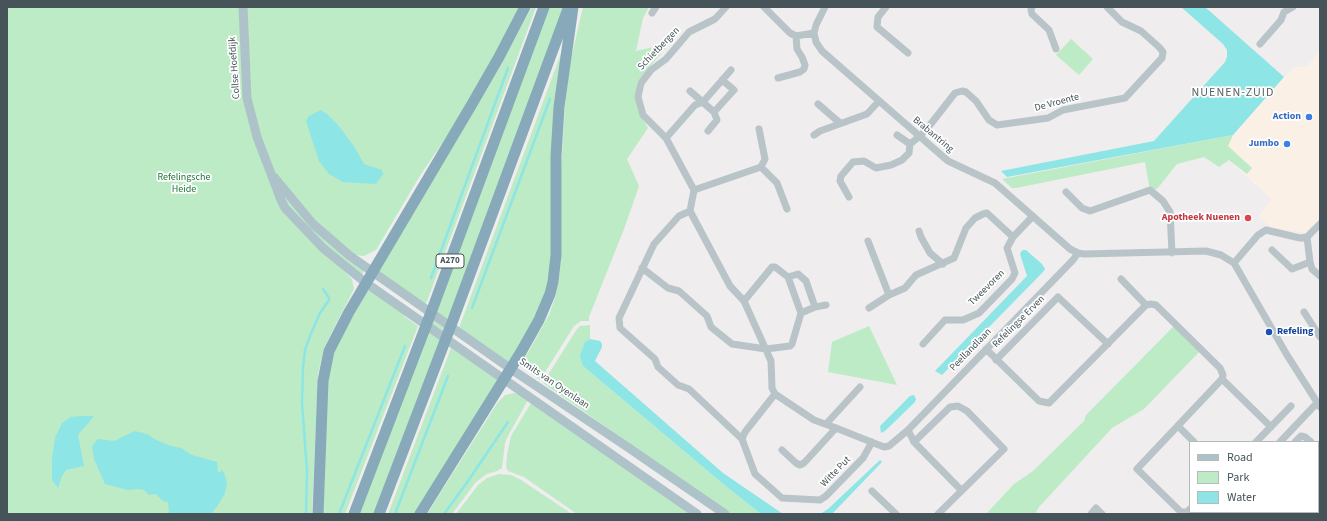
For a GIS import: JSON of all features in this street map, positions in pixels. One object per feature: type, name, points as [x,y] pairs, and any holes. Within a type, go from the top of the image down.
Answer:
[{"type":"highway","points":[[318,514],[323,393],[329,351],[334,339],[366,282],[499,57],[525,7]]},
{"type":"highway","name":"A270","points":[[354,514],[443,281],[544,7]]},
{"type":"highway","name":"A270","points":[[379,514],[464,292],[569,7]]},
{"type":"highway","points":[[420,514],[511,369],[546,306],[553,282],[556,255],[557,134],[563,76],[573,7]]},
{"type":"main road","name":"Collse Hoefdijk","points":[[243,7],[247,98],[257,137],[285,208],[323,248],[366,282]]},
{"type":"main road","name":"Collse Hoefdijk","points":[[270,171],[313,224],[350,256],[372,272]]},
{"type":"main road","name":"Smits van Oyenlaan","points":[[372,272],[511,369],[725,514]]},
{"type":"main road","points":[[366,282],[697,514]]},
{"type":"street","name":"Schietbergen","points":[[694,190],[666,138],[644,115],[638,97],[641,83],[651,70],[666,59],[689,32],[715,19],[726,7]]},
{"type":"street","points":[[764,7],[790,33],[796,36],[814,34],[816,25],[826,7]]},
{"type":"street","points":[[886,7],[878,17],[877,27],[908,53]]},
{"type":"street","points":[[1032,7],[1030,10],[1032,14],[1049,30],[1056,49]]},
{"type":"street","name":"De Vroente","points":[[920,136],[955,93],[962,91],[966,92],[976,101],[989,120],[997,125],[1048,118],[1063,110],[1125,98],[1162,58],[1163,52],[1141,31],[1122,22],[1107,7]]},
{"type":"street","points":[[1278,7],[1284,12]]},
{"type":"street","points":[[1260,44],[1281,20],[1284,12],[1293,7]]},
{"type":"street","name":"Brabantring","points":[[814,34],[816,42],[822,51],[948,161],[995,183],[1070,249],[1078,253]]},
{"type":"street","points":[[778,78],[800,72],[804,69],[805,66],[802,57],[797,49],[796,36]]},
{"type":"street","points":[[666,138],[695,105],[703,102],[731,70]]},
{"type":"street","points":[[714,112],[734,90],[722,80]]},
{"type":"street","points":[[690,91],[714,112],[717,120],[708,131]]},
{"type":"street","points":[[814,135],[840,123],[867,114],[879,101]]},
{"type":"street","points":[[818,104],[840,123]]},
{"type":"street","points":[[759,129],[765,159],[761,167],[694,190],[690,211],[730,286],[744,301],[771,361],[772,388],[775,394],[814,420],[872,442]]},
{"type":"street","points":[[898,134],[910,144]]},
{"type":"street","points":[[849,197],[840,181],[841,176],[853,162],[864,161],[876,168],[891,165],[902,160],[909,153],[910,144],[920,136]]},
{"type":"street","points":[[761,167],[776,183],[787,208]]},
{"type":"street","points":[[1066,192],[1082,208],[1090,211],[1150,190],[1163,201],[1170,212],[1172,253]]},
{"type":"street","points":[[690,211],[679,216],[654,244],[642,268],[668,288],[679,291],[707,316],[711,327],[732,344],[766,349],[790,346],[792,344],[801,313],[788,277],[775,267],[772,267],[744,301]]},
{"type":"street","points":[[869,308],[888,295],[905,288],[916,275],[954,258],[966,228],[975,218],[987,213],[1013,237],[1033,216]]},
{"type":"street","points":[[1234,263],[1258,235],[1266,230],[1300,238],[1307,237],[1320,224]]},
{"type":"street","points":[[920,230],[921,237],[930,253],[943,264]]},
{"type":"street","name":"Tweevoren","points":[[923,344],[945,320],[963,320],[979,313],[1012,279],[1015,273],[1007,248],[1013,237]]},
{"type":"street","points":[[1307,237],[1312,269],[1320,276]]},
{"type":"street","points":[[868,241],[888,295]]},
{"type":"street","points":[[1272,250],[1292,269],[1310,262]]},
{"type":"street","points":[[1078,253],[1206,252],[1221,255],[1234,263],[1319,405],[1281,441]]},
{"type":"street","name":"Peellandlaan","points":[[872,442],[884,447],[889,446],[908,430],[1073,260],[1078,253]]},
{"type":"street","name":"Witte Put","points":[[642,268],[619,318],[620,328],[655,358],[658,367],[678,385],[689,389],[742,439],[755,474],[782,498],[820,500],[826,496],[862,458],[872,442]]},
{"type":"street","points":[[788,277],[798,274],[806,281],[815,307]]},
{"type":"street","points":[[1121,279],[1146,305],[1156,305],[1211,358],[1220,368],[1223,375],[1222,380],[1137,469],[1181,512],[1187,512],[1189,510]]},
{"type":"street","name":"Refelingse Erven","points":[[996,360],[1058,297],[1108,344]]},
{"type":"street","points":[[801,313],[815,307],[826,305]]},
{"type":"street","name":"Refelingse Erven","points":[[986,349],[1039,401],[1049,403],[1146,305]]},
{"type":"street","points":[[1304,312],[1320,337]]},
{"type":"street","points":[[1222,380],[1271,427]]},
{"type":"street","points":[[826,424],[860,387]]},
{"type":"street","points":[[742,439],[745,432],[775,394]]},
{"type":"street","points":[[914,442],[950,407],[958,406],[967,410],[1004,449],[938,514]]},
{"type":"street","points":[[1257,441],[1291,406]]},
{"type":"street","points":[[1178,426],[1193,441]]},
{"type":"street","points":[[782,450],[800,465],[804,463],[836,428]]},
{"type":"street","points":[[908,430],[914,442],[961,490]]},
{"type":"street","points":[[1296,441],[1301,436],[1308,439]]},
{"type":"street","points":[[872,491],[896,514]]},
{"type":"street","points":[[1091,514],[1096,508],[1102,514]]},
{"type":"shaded area","points":[[1320,51],[1320,218],[1306,233],[1270,227],[1258,216],[1272,200],[1229,160],[1228,146],[1233,135],[1284,77],[1294,67],[1306,67]]},
{"type":"green space","name":"Refelingsche Heide","points":[[7,7],[520,7],[503,40],[452,129],[421,174],[376,250],[364,256],[355,255],[364,272],[362,274],[340,267],[352,279],[354,289],[324,348],[318,374],[312,514],[7,514]]},
{"type":"green space","points":[[532,7],[536,7],[426,304],[378,273],[493,78]]},
{"type":"green space","points":[[549,7],[565,7],[375,514],[359,514]]},
{"type":"green space","points":[[583,7],[649,7],[643,18],[636,51],[670,43],[637,82],[636,98],[639,112],[648,128],[627,159],[639,186],[624,229],[589,317],[589,321],[581,321],[574,326],[540,380],[528,371],[525,360],[549,315],[555,298],[559,279],[561,260],[561,171],[565,105],[570,63]]},
{"type":"green space","points":[[1071,39],[1093,59],[1079,75],[1056,55]]},
{"type":"green space","points":[[563,48],[552,259],[549,282],[542,305],[512,360],[507,363],[459,328]]},
{"type":"green space","points":[[1233,135],[1228,146],[1252,168],[1247,174],[1229,160],[1219,167],[1204,157],[1177,164],[1157,189],[1150,190],[1145,162],[1016,188],[1012,188],[1002,179]]},
{"type":"green space","points":[[370,290],[405,314],[404,316],[418,326],[345,514],[321,514],[326,375],[331,355],[367,291]]},
{"type":"green space","points":[[1176,324],[1202,349],[1144,409],[1112,428],[1039,507],[1035,514],[986,514],[1014,484],[1033,471],[1084,421],[1086,415]]},
{"type":"green space","points":[[590,325],[590,339],[585,342],[583,366],[761,514],[731,514],[543,383],[577,329],[580,326]]},
{"type":"green space","points":[[869,326],[897,385],[828,372],[832,342]]},
{"type":"green space","points":[[451,348],[498,379],[417,514],[388,514]]},
{"type":"green space","points":[[514,393],[521,395],[528,400],[505,443],[502,468],[487,474],[476,482],[452,514],[427,514],[498,402],[505,395]]},
{"type":"green space","points":[[531,403],[689,514],[577,514],[524,477],[508,471],[506,467],[507,455],[511,436]]},
{"type":"green space","points":[[499,474],[511,475],[521,480],[572,514],[456,514],[478,485],[487,478]]},
{"type":"water","points":[[1181,7],[1205,7],[1284,77],[1233,135],[1007,177],[1001,171],[1154,141],[1225,62],[1227,57],[1227,50],[1223,44]]},
{"type":"water","points":[[321,110],[339,126],[355,148],[364,164],[382,170],[383,174],[376,184],[343,182],[329,174],[319,161],[306,121],[309,116]]},
{"type":"water","points":[[1023,250],[1026,250],[1042,264],[1045,269],[1043,272],[942,375],[935,371],[1027,276],[1020,254]]},
{"type":"water","points":[[590,339],[600,341],[602,344],[595,361],[723,473],[783,514],[761,514],[583,366],[580,356],[585,342]]},
{"type":"water","points":[[914,395],[916,399],[915,402],[885,431],[881,433],[880,426],[910,396]]},
{"type":"water","points":[[94,416],[78,435],[84,466],[66,470],[62,476],[58,488],[52,480],[52,459],[55,438],[62,423],[71,417]]},
{"type":"water","points":[[135,431],[147,434],[156,440],[171,446],[181,448],[192,455],[217,462],[218,472],[222,470],[227,483],[225,493],[211,514],[169,514],[168,502],[163,501],[156,494],[149,495],[144,490],[128,490],[105,484],[94,459],[92,446],[98,439],[114,441]]},
{"type":"water","points":[[880,460],[882,462],[832,514],[820,514],[828,509]]},
{"type":"waterway","points":[[431,278],[508,68]]},
{"type":"waterway","points":[[472,308],[550,99]]},
{"type":"waterway","points":[[306,514],[307,471],[302,403],[303,367],[305,350],[310,336],[320,313],[329,300],[323,289]]},
{"type":"waterway","points":[[339,514],[405,346]]},
{"type":"waterway","points":[[395,514],[448,376]]},
{"type":"waterway","points":[[444,514],[508,422]]},
{"type":"place","name":"Action","points":[[1309,117]]},
{"type":"place","name":"Jumbo","points":[[1287,144]]},
{"type":"place","name":"Apotheek Nuenen","points":[[1248,218]]},
{"type":"place","name":"Refeling","points":[[1269,332]]},
{"type":"district","name":"NUENEN-ZUID","points":[[1233,93]]}]
